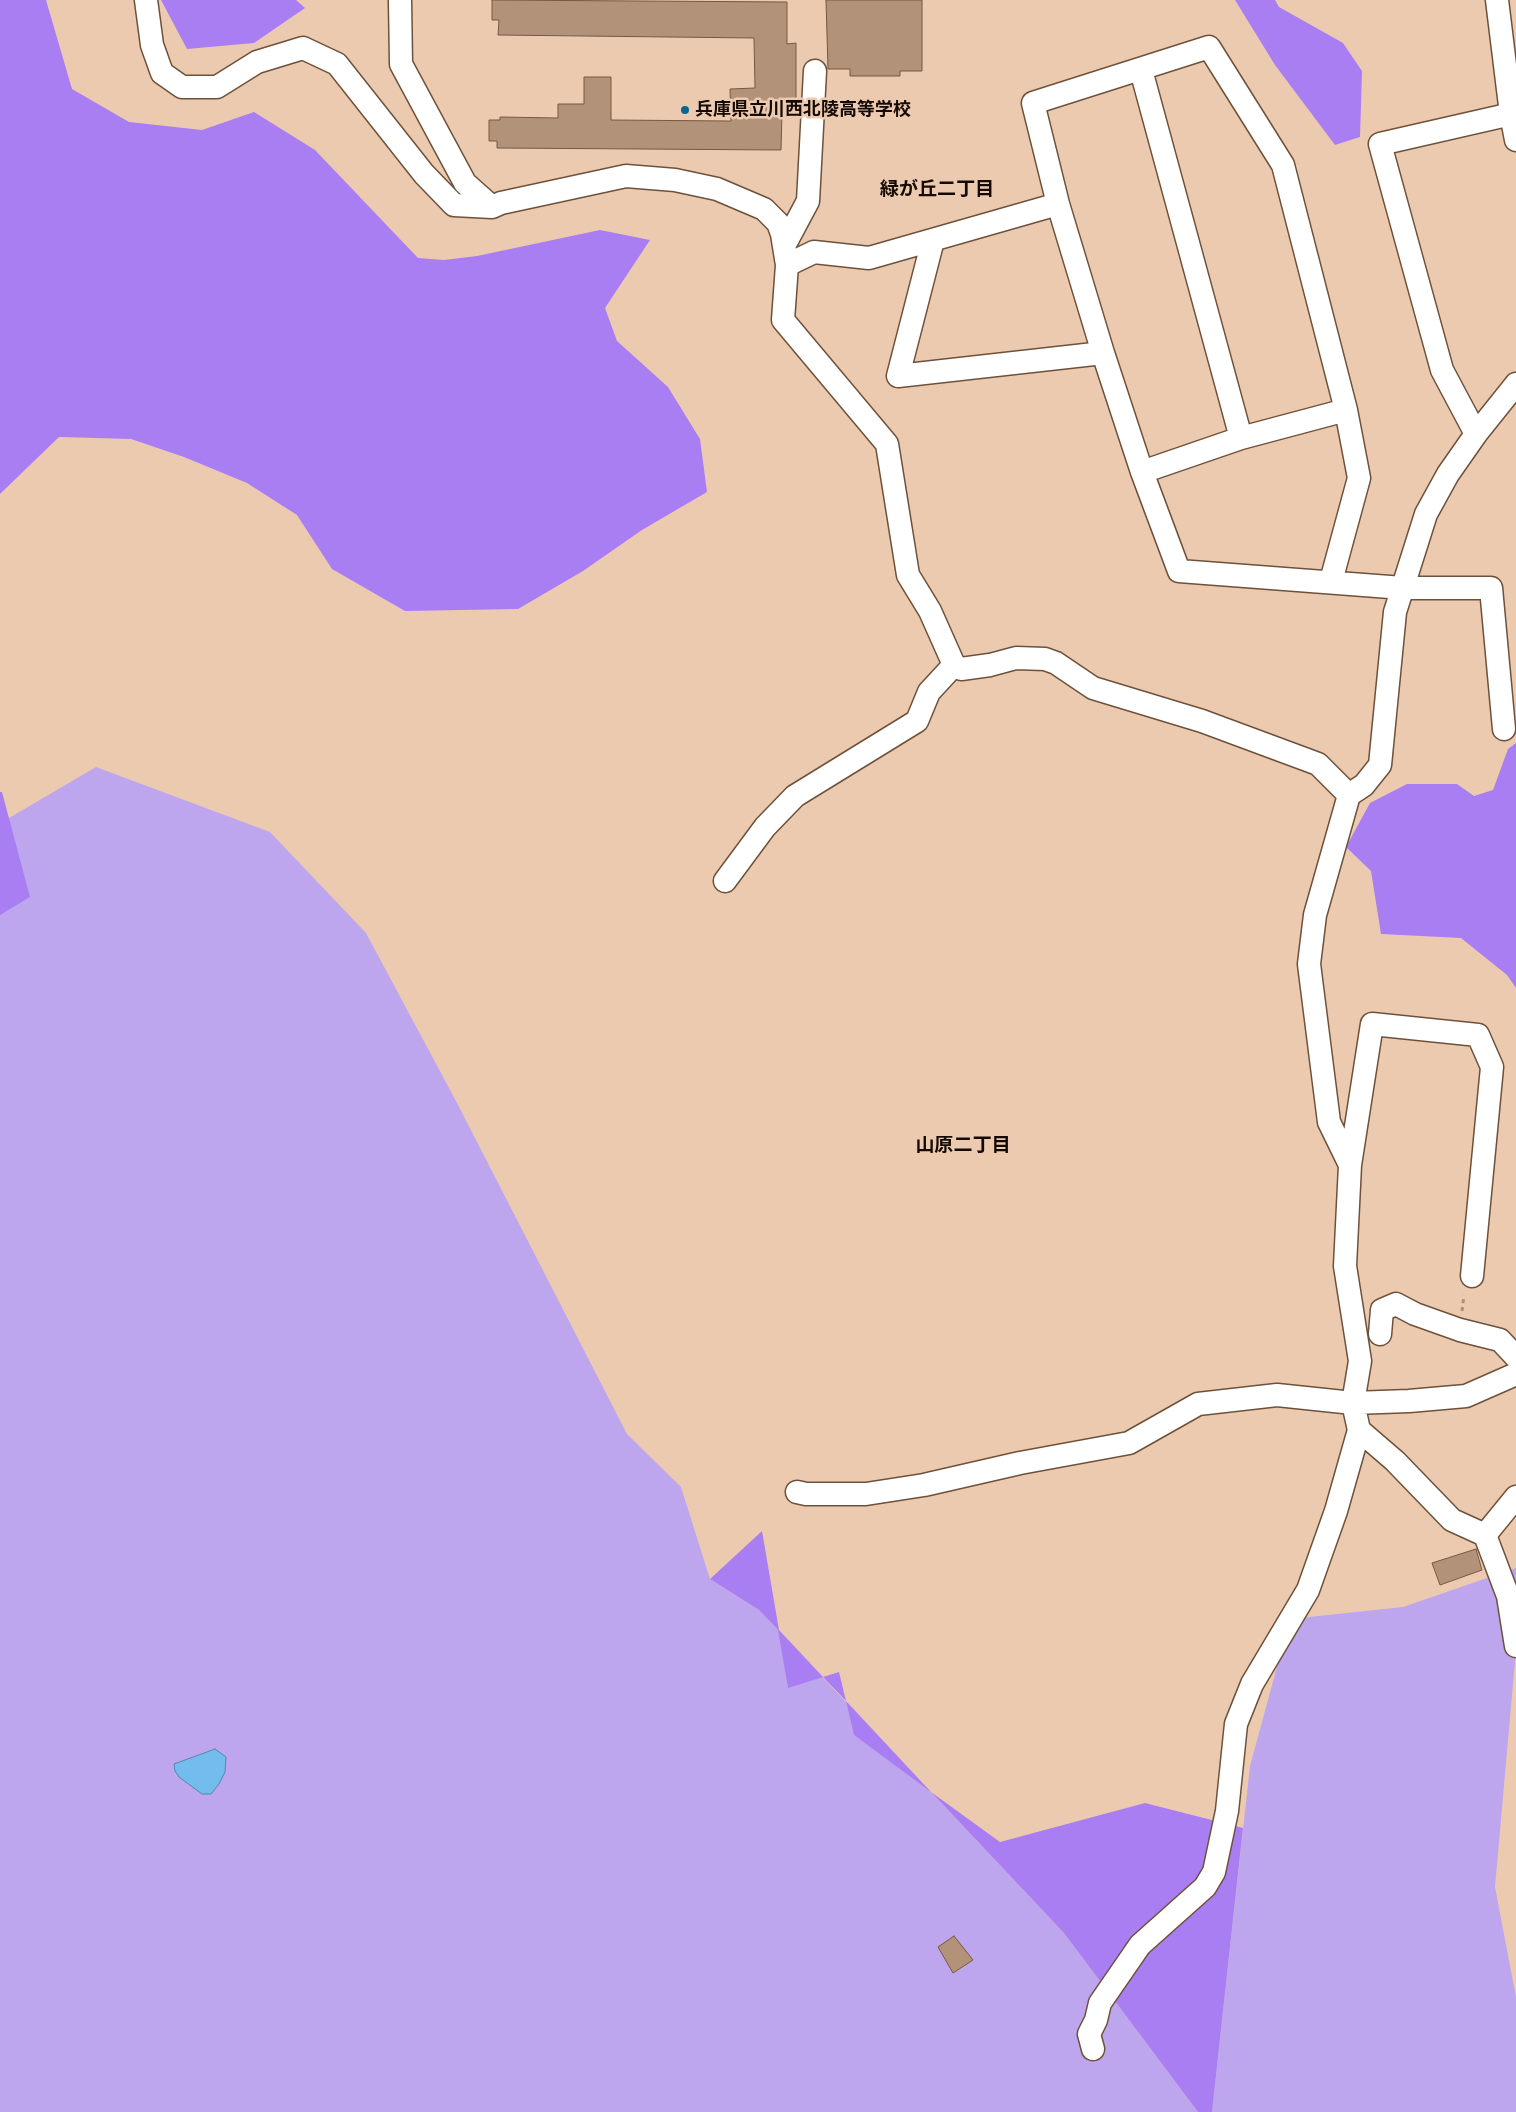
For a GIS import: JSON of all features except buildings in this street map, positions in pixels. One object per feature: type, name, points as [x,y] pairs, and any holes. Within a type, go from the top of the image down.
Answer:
[{"type":"street","points":[[146,0],[152,45],[162,73],[182,87],[218,87],[257,62],[303,48],[337,64],[424,174],[454,205],[492,207],[501,203],[626,176],[675,180],[717,189],[764,209],[778,223],[785,255],[783,320],[887,444],[908,575],[930,611],[954,665],[961,669],[990,665],[1016,658],[1045,659],[1056,663],[1093,688],[1202,721],[1318,764],[1349,795]]},
{"type":"street","points":[[400,0],[401,64],[465,183],[492,207]]},
{"type":"street","points":[[1497,0],[1516,140]]},
{"type":"street","points":[[1331,581],[1359,478],[1346,410],[1282,165],[1209,47],[1033,103],[1058,204],[1103,353],[1142,472],[1179,571],[1331,581],[1403,588],[1491,588],[1504,729]]},
{"type":"street","points":[[1141,70],[1241,438]]},
{"type":"street","points":[[785,255],[808,201],[816,71]]},
{"type":"street","points":[[1476,434],[1442,370],[1380,144],[1513,114]]},
{"type":"street","points":[[785,255],[814,252],[869,258],[1058,204]]},
{"type":"street","points":[[933,240],[898,376],[1103,353]]},
{"type":"street","points":[[1350,1165],[1329,1122],[1309,964],[1315,915],[1349,795],[1364,785],[1380,765],[1395,612],[1426,514],[1448,474],[1476,434],[1516,384]]},
{"type":"street","points":[[1142,472],[1241,438],[1346,410]]},
{"type":"street","points":[[725,881],[765,826],[795,796],[917,721],[929,692],[954,665]]},
{"type":"street","points":[[1093,2049],[1089,2034],[1096,2020],[1100,2003],[1140,1945],[1205,1887],[1214,1872],[1227,1811],[1236,1724],[1252,1684],[1308,1590],[1336,1512],[1359,1430],[1353,1403],[1360,1361],[1345,1266],[1350,1165],[1372,1024],[1478,1035],[1492,1067],[1472,1276]]},
{"type":"street","points":[[1380,1334],[1382,1310],[1396,1304],[1415,1314],[1460,1330],[1500,1340],[1516,1357]]},
{"type":"street","points":[[797,1492],[806,1494],[866,1494],[924,1485],[1020,1463],[1129,1443],[1198,1404],[1277,1395],[1353,1403],[1466,1396],[1516,1374]]},
{"type":"street","points":[[1359,1430],[1395,1461],[1452,1520],[1484,1535],[1508,1596],[1516,1646]]},
{"type":"street","points":[[1484,1535],[1516,1497]]},
{"type":"path","points":[[1460,1330],[1465,1286],[1472,1276]]},
{"type":"shaded area","points":[[0,0],[46,0],[72,89],[129,122],[202,130],[254,112],[315,150],[418,258],[444,260],[477,256],[600,230],[650,240],[605,308],[617,341],[668,387],[700,439],[707,492],[642,530],[583,571],[518,609],[405,611],[332,569],[297,515],[247,483],[184,457],[131,439],[59,437],[0,494]]},
{"type":"shaded area","points":[[161,0],[296,0],[305,8],[254,43],[187,49]]},
{"type":"shaded area","points":[[1235,0],[1275,0],[1279,7],[1343,43],[1362,71],[1360,137],[1335,145],[1275,65]]},
{"type":"shaded area","points":[[1516,743],[1516,988],[1507,975],[1461,938],[1381,934],[1371,871],[1346,847],[1370,803],[1407,784],[1457,784],[1474,796],[1493,790],[1508,749]]},
{"type":"shaded area","points":[[96,767],[270,832],[366,933],[456,1101],[627,1434],[681,1487],[710,1579],[759,1610],[1064,1933],[1198,2112],[0,2112],[0,884],[9,818]]},
{"type":"shaded area","points":[[0,792],[2,792],[30,897],[0,915]]},
{"type":"shaded area","points":[[762,1531],[779,1630],[823,1677],[788,1688],[778,1630],[759,1610],[710,1579]]},
{"type":"shaded area","points":[[1516,1568],[1516,1650],[1495,1887],[1516,1997],[1516,2112],[1212,2112],[1250,1766],[1290,1619],[1403,1607]]},
{"type":"shaded area","points":[[839,1672],[846,1701],[823,1677]]},
{"type":"shaded area","points":[[846,1701],[931,1792],[854,1735]]},
{"type":"shaded area","points":[[931,1792],[1000,1842],[1145,1803],[1243,1828],[1212,2112],[1198,2112],[1064,1933]]},
{"type":"water","points":[[215,1749],[226,1757],[225,1772],[211,1794],[202,1794],[179,1777],[175,1771],[174,1764]]},
{"type":"place","name":"兵庫県立川西北陵高等学校","points":[[685,110]]},
{"type":"district","name":"緑が丘二丁目","points":[[937,189]]},
{"type":"district","name":"山原二丁目","points":[[963,1145]]}]
